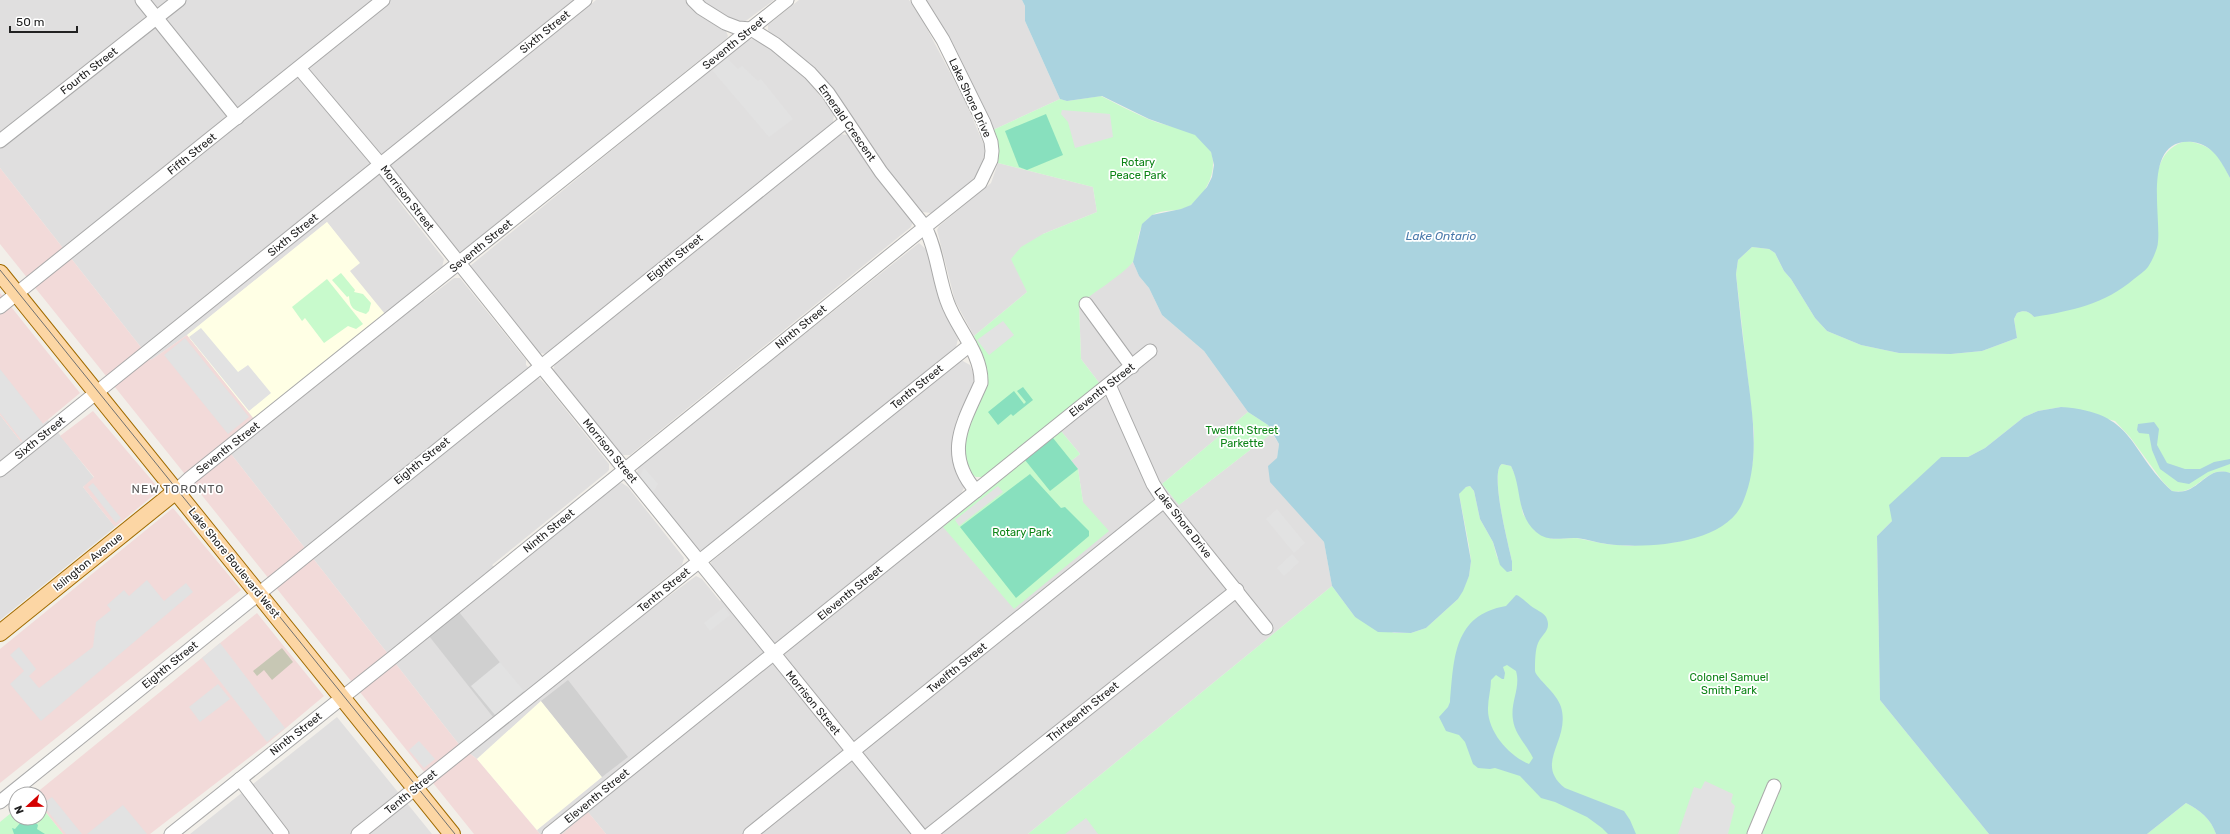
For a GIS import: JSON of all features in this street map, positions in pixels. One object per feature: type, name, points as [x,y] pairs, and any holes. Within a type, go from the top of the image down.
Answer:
[{"type":"main road","name":"Lake Shore Boulevard West","points":[[0,273],[452,834]]},
{"type":"main road","name":"Islington Avenue","points":[[0,633],[176,491]]},
{"type":"street","points":[[142,0],[237,118]]},
{"type":"street","name":"Fourth Street","points":[[0,141],[179,0]]},
{"type":"street","name":"Fifth Street","points":[[0,306],[383,0]]},
{"type":"street","name":"Sixth Street","points":[[0,470],[585,0]]},
{"type":"street","name":"Emerald Crescent","points":[[692,0],[701,8],[725,23],[738,28],[751,29],[775,44],[810,73],[828,93],[882,172],[925,227]]},
{"type":"street","name":"Seventh Street","points":[[176,491],[190,478],[787,0]]},
{"type":"street","name":"Lake Shore Drive","points":[[918,0],[943,40],[984,123],[991,142],[992,151],[991,160],[980,183],[925,227]]},
{"type":"street","name":"Morrison Street","points":[[299,68],[381,165],[458,264],[920,834]]},
{"type":"street","name":"Eighth Street","points":[[0,802],[846,121]]},
{"type":"street","points":[[925,227],[935,250],[947,301],[970,344],[980,369],[981,383],[962,423],[959,447],[966,475],[976,491]]},
{"type":"street","name":"Ninth Street","points":[[171,834],[342,698],[925,227]]},
{"type":"street","points":[[1086,304],[1132,367]]},
{"type":"street","name":"Tenth Street","points":[[358,834],[970,344]]},
{"type":"street","name":"Eleventh Street","points":[[549,834],[1150,351]]},
{"type":"street","name":"Lake Shore Drive","points":[[1109,385],[1153,484],[1164,502],[1237,590],[1266,628]]},
{"type":"street","name":"Twelfth Street","points":[[750,834],[1164,502]]},
{"type":"street","name":"Thirteenth Street","points":[[930,834],[1237,590]]},
{"type":"street","points":[[240,779],[282,834]]},
{"type":"street","points":[[1754,834],[1774,786]]},
{"type":"shaded area","points":[[0,0],[587,0],[589,6],[596,0],[685,0],[702,17],[726,31],[728,36],[727,38],[461,252],[458,251],[406,188],[396,198],[444,259],[442,268],[419,286],[424,301],[454,278],[460,278],[526,360],[526,365],[546,385],[609,464],[609,470],[606,473],[492,565],[504,576],[617,484],[622,483],[628,487],[684,558],[682,565],[653,588],[662,601],[696,576],[702,579],[720,601],[731,593],[712,569],[711,562],[803,488],[802,486],[961,360],[970,365],[974,376],[973,384],[957,419],[953,438],[953,449],[964,488],[943,527],[1083,502],[1078,469],[1071,461],[1080,454],[1061,431],[1095,403],[1106,397],[1100,384],[1081,359],[1079,304],[1133,262],[1139,276],[1149,288],[1162,315],[1204,351],[1248,412],[1162,484],[1179,505],[1272,433],[1279,444],[1277,458],[1308,524],[1324,542],[1332,586],[1028,834],[606,834],[588,812],[562,834],[540,834],[537,830],[602,777],[541,701],[477,759],[461,747],[224,445],[350,270],[359,263],[327,222],[187,335],[151,360],[0,168]]},
{"type":"shaded area","points":[[701,0],[774,0],[743,23],[722,14]]},
{"type":"shaded area","points":[[799,0],[909,0],[924,23],[966,103],[984,145],[985,155],[980,172],[974,180],[932,213],[922,212],[896,183],[768,30],[768,25]]},
{"type":"shaded area","points":[[926,0],[1022,0],[1025,6],[1025,21],[1060,99],[993,130],[942,25]]},
{"type":"shaded area","points":[[754,39],[772,50],[806,79],[831,109],[834,115],[833,123],[547,354],[538,353],[470,266],[747,40]]},
{"type":"shaded area","points":[[727,58],[738,69],[742,66],[758,81],[761,79],[793,119],[769,137],[712,70]]},
{"type":"shaded area","points":[[1062,110],[1110,114],[1113,137],[1075,148],[1068,122],[1061,114]]},
{"type":"shaded area","points":[[840,134],[847,135],[851,139],[883,186],[913,221],[911,227],[630,455],[621,455],[553,371],[555,363]]},
{"type":"shaded area","points":[[998,163],[1093,187],[1097,212],[1043,234],[1025,284],[1027,292],[974,336],[955,301],[937,230],[939,226],[991,183]]},
{"type":"shaded area","points":[[0,168],[151,360],[187,335],[254,419],[224,445],[461,747],[477,759],[540,834],[474,834],[0,244]]},
{"type":"shaded area","points":[[327,222],[360,263],[350,271],[385,314],[254,419],[187,335]]},
{"type":"shaded area","points":[[919,243],[928,251],[941,305],[958,339],[956,347],[705,549],[702,551],[696,549],[636,475],[639,466]]},
{"type":"shaded area","points":[[0,293],[80,393],[21,442],[0,415]]},
{"type":"shaded area","points":[[1003,321],[1014,335],[989,355],[977,340]]},
{"type":"shaded area","points":[[201,328],[238,372],[248,365],[271,393],[249,411],[189,337]]},
{"type":"shaded area","points":[[185,338],[249,417],[228,434],[164,355]]},
{"type":"shaded area","points":[[0,369],[44,425],[23,442],[0,413]]},
{"type":"shaded area","points":[[93,411],[155,484],[155,494],[115,527],[83,487],[94,477],[60,436]]},
{"type":"shaded area","points":[[0,415],[21,442],[48,420],[94,478],[83,487],[115,527],[0,620]]},
{"type":"shaded area","points":[[644,468],[658,484],[652,494],[639,478]]},
{"type":"shaded area","points":[[93,483],[121,518],[116,523],[88,487]]},
{"type":"shaded area","points":[[998,486],[1003,492],[959,526],[955,520]]},
{"type":"shaded area","points":[[173,508],[241,590],[0,783],[0,649]]},
{"type":"shaded area","points":[[1277,509],[1305,543],[1294,553],[1266,519]]},
{"type":"shaded area","points":[[1292,554],[1299,562],[1284,576],[1277,568]]},
{"type":"shaded area","points":[[147,580],[164,601],[186,583],[193,592],[41,721],[10,684],[24,671],[10,655],[19,647],[36,669],[29,676],[39,688],[93,647],[96,622],[111,610],[107,605],[124,590],[129,596]]},
{"type":"shaded area","points":[[724,607],[730,615],[710,631],[704,623]]},
{"type":"shaded area","points":[[459,612],[524,692],[493,717],[429,636]]},
{"type":"shaded area","points":[[257,613],[324,696],[268,743],[150,834],[63,834],[48,815],[48,786],[45,786]]},
{"type":"shaded area","points":[[220,643],[285,728],[267,742],[202,658]]},
{"type":"shaded area","points":[[282,648],[293,662],[272,680],[264,670],[257,676],[253,671]]},
{"type":"shaded area","points":[[500,662],[524,691],[495,715],[471,686]]},
{"type":"shaded area","points":[[568,680],[628,757],[602,777],[541,701]]},
{"type":"shaded area","points":[[218,684],[230,699],[200,722],[189,707]]},
{"type":"shaded area","points":[[541,701],[602,777],[537,830],[477,759]]},
{"type":"shaded area","points":[[337,717],[432,834],[190,834],[253,784]]},
{"type":"shaded area","points":[[419,741],[435,759],[424,768],[409,750]]},
{"type":"shaded area","points":[[1705,781],[1733,794],[1731,802],[1735,806],[1728,834],[1678,834],[1694,787],[1701,789]]},
{"type":"shaded area","points":[[52,797],[82,834],[66,834],[48,812],[48,800]]},
{"type":"shaded area","points":[[123,805],[147,834],[87,834]]},
{"type":"shaded area","points":[[588,812],[606,834],[562,834]]},
{"type":"shaded area","points":[[1086,818],[1098,834],[1065,834]]},
{"type":"green space","name":"Rotary Peace Park","points":[[1101,96],[1148,119],[1194,134],[1204,141],[1210,149],[1213,159],[1213,169],[1210,179],[1206,189],[1191,205],[1182,209],[1160,212],[1151,216],[1141,228],[1135,258],[1132,263],[1115,278],[1079,304],[1081,359],[1100,384],[984,477],[976,477],[969,469],[965,458],[965,445],[972,417],[986,381],[988,380],[984,358],[974,336],[1027,292],[1011,259],[1021,247],[1043,234],[1097,212],[1093,187],[998,163],[999,147],[993,130],[1060,99],[1067,101]]},
{"type":"green space","points":[[1046,114],[1063,155],[1027,170],[1019,167],[1005,131]]},
{"type":"green space","name":"Colonel Samuel Smith Park","points":[[2186,141],[2203,145],[2214,152],[2230,178],[2230,473],[2221,471],[2214,473],[2189,489],[2172,491],[2163,482],[2130,437],[2115,421],[2061,407],[2038,411],[2024,417],[1985,448],[1968,457],[1941,457],[1892,521],[1877,536],[1880,700],[1989,834],[1028,834],[1332,586],[1355,617],[1394,633],[1411,633],[1426,628],[1458,599],[1469,576],[1471,561],[1459,494],[1463,488],[1470,486],[1474,491],[1480,519],[1493,542],[1497,557],[1510,572],[1512,571],[1512,561],[1499,494],[1499,470],[1502,464],[1511,466],[1517,479],[1523,514],[1535,531],[1552,539],[1576,538],[1606,544],[1630,546],[1677,542],[1704,534],[1750,472],[1753,461],[1754,433],[1736,274],[1738,260],[1752,247],[1769,249],[1775,253],[1784,271],[1791,279],[1815,318],[1827,331],[1861,345],[1899,353],[1951,354],[1982,351],[2017,338],[2014,319],[2017,313],[2026,312],[2030,313],[2034,317],[2158,243],[2155,199],[2158,169],[2164,157],[2173,147]]},
{"type":"green space","points":[[341,273],[355,290],[354,292],[363,294],[371,303],[369,311],[366,314],[353,308],[350,304],[349,296],[347,297],[332,280]]},
{"type":"green space","points":[[327,279],[363,324],[356,329],[348,326],[324,343],[305,318],[302,321],[292,307]]},
{"type":"green space","points":[[1023,387],[1033,400],[1013,416],[1011,414],[998,425],[988,412],[1014,391],[1024,404],[1026,402],[1017,391]]},
{"type":"green space","name":"Twelfth Street Parkette","points":[[1248,412],[1268,425],[1272,433],[1179,505],[1162,484]]},
{"type":"green space","name":"Rotary Park","points":[[1061,431],[1080,454],[1071,461],[1078,469],[1083,502],[1109,531],[1014,609],[943,527]]},
{"type":"green space","points":[[1053,438],[1078,469],[1050,491],[1025,460]]},
{"type":"green space","points":[[1030,474],[1061,508],[1065,507],[1089,531],[1089,536],[1016,598],[960,527]]},
{"type":"green space","points":[[2186,803],[2208,819],[2216,834],[2147,834]]},
{"type":"green space","points":[[48,815],[63,834],[0,834],[0,822],[8,816],[8,826],[48,826]]},
{"type":"green space","points":[[18,826],[38,826],[37,829],[45,834],[14,834],[12,828],[15,829]]},
{"type":"water","name":"Lake Ontario","points":[[1022,0],[2230,0],[2230,178],[2220,160],[2206,146],[2193,142],[2177,143],[2166,151],[2160,164],[2157,196],[2158,245],[2147,268],[2123,288],[2111,295],[2087,305],[2034,317],[2030,313],[2026,312],[2017,313],[2014,319],[2017,338],[1982,351],[1951,354],[1899,353],[1861,345],[1827,331],[1815,318],[1791,279],[1784,271],[1775,253],[1769,249],[1752,247],[1738,260],[1736,274],[1754,432],[1754,450],[1749,485],[1743,502],[1734,516],[1720,527],[1703,536],[1662,544],[1642,546],[1623,545],[1577,538],[1556,539],[1546,537],[1536,532],[1525,517],[1517,483],[1511,466],[1502,464],[1499,470],[1498,480],[1499,494],[1512,561],[1512,571],[1507,572],[1500,565],[1493,542],[1480,519],[1474,491],[1470,486],[1466,487],[1459,494],[1471,561],[1469,576],[1463,591],[1458,599],[1426,628],[1411,633],[1378,632],[1355,617],[1332,586],[1324,542],[1270,482],[1268,466],[1277,458],[1279,444],[1268,425],[1248,412],[1204,351],[1162,315],[1149,288],[1139,276],[1133,262],[1142,224],[1152,215],[1181,209],[1191,205],[1207,187],[1212,177],[1214,165],[1211,152],[1195,135],[1149,119],[1102,96],[1067,101],[1060,99],[1025,21],[1025,6]]},
{"type":"water","points":[[2061,407],[2085,410],[2104,417],[2117,425],[2128,436],[2158,476],[2172,491],[2181,492],[2196,486],[2214,473],[2221,471],[2230,473],[2230,834],[2216,834],[2208,819],[2186,803],[2147,834],[1989,834],[1880,700],[1877,536],[1892,521],[1889,505],[1941,457],[1968,457],[1985,448],[2024,417],[2038,411]]},
{"type":"water","points":[[2154,422],[2159,429],[2157,445],[2167,463],[2185,469],[2200,469],[2214,462],[2230,459],[2230,464],[2208,472],[2189,484],[2178,482],[2160,469],[2152,450],[2149,434],[2139,433],[2137,430],[2138,424]]},
{"type":"water","points":[[1517,595],[1543,614],[1548,622],[1547,629],[1537,646],[1535,655],[1535,671],[1539,678],[1555,696],[1561,707],[1563,719],[1552,760],[1552,770],[1556,779],[1565,788],[1624,811],[1636,834],[1608,834],[1587,817],[1555,802],[1541,798],[1520,776],[1495,768],[1478,768],[1473,764],[1465,742],[1459,735],[1446,731],[1439,717],[1448,707],[1450,702],[1453,670],[1460,641],[1466,629],[1475,619],[1489,611],[1506,606]],"holes":[[[1507,665],[1516,671],[1517,683],[1512,713],[1516,730],[1533,758],[1529,764],[1514,755],[1501,742],[1495,734],[1489,717],[1488,705],[1491,680],[1496,675],[1504,679],[1505,673],[1503,667]]]},
{"type":"tram line","points":[[0,270],[455,834]]},
{"type":"district","name":"NEW TORONTO","points":[[178,489]]}]
